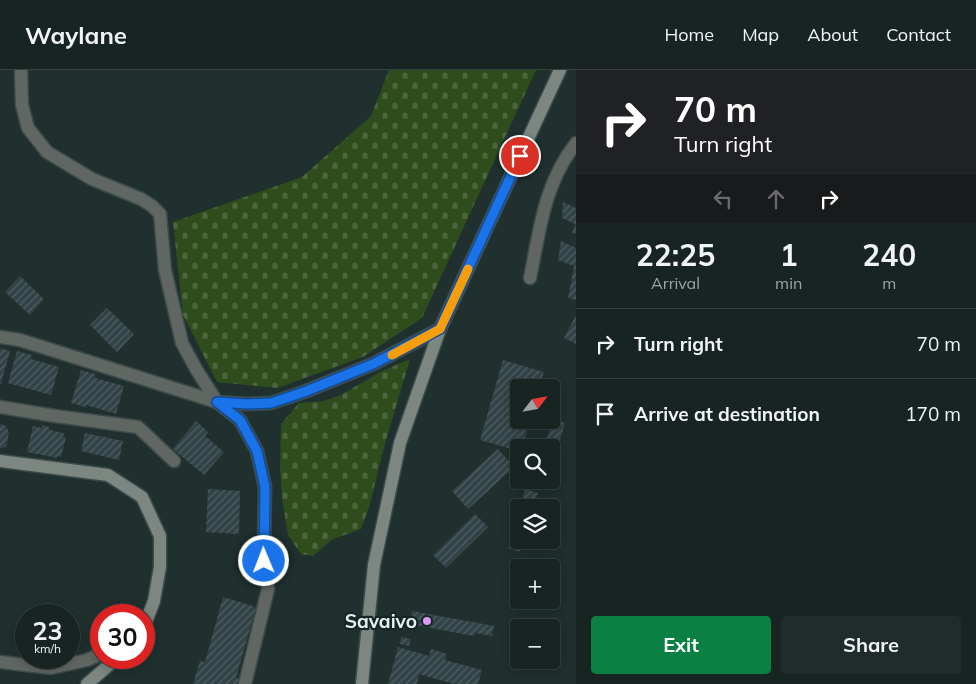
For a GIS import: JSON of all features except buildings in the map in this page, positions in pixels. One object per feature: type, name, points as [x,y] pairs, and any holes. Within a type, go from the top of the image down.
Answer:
[{"type":"street","points":[[21,70],[22,105],[28,128],[47,152],[92,179],[141,198],[160,214],[165,270],[182,343],[217,402],[240,420],[257,451],[265,487],[264,548],[265,574],[268,589],[245,684]]},
{"type":"street","points":[[362,684],[374,565],[400,443],[440,329],[560,70]]},
{"type":"street","points":[[530,278],[553,179],[576,143]]},
{"type":"street","points":[[0,337],[20,340],[217,402],[247,404],[271,403],[304,392],[373,364],[440,329]]},
{"type":"street","points":[[0,407],[138,427],[174,461]]},
{"type":"street","points":[[0,460],[108,475],[142,497],[160,536],[160,568],[153,604]]},
{"type":"street","points":[[0,662],[51,668],[90,659]]},
{"type":"street","points":[[87,684],[104,669]]},
{"type":"green space","points":[[389,70],[536,70],[422,318],[363,357],[277,388],[217,382],[183,315],[173,222],[302,177],[371,116]]},
{"type":"green space","points":[[410,359],[384,447],[370,504],[361,529],[331,540],[313,556],[301,554],[288,535],[282,498],[280,466],[281,424],[299,403],[324,401],[341,395],[380,372]]},
{"type":"slow traffic","points":[[392,355],[440,329],[468,269]]},
{"type":"place","name":"Savaivo","points":[[427,621]]},
{"type":"route","points":[[264,561],[265,487],[257,451],[240,420],[217,402],[271,403],[304,392],[373,364],[440,329],[520,156]]}]
